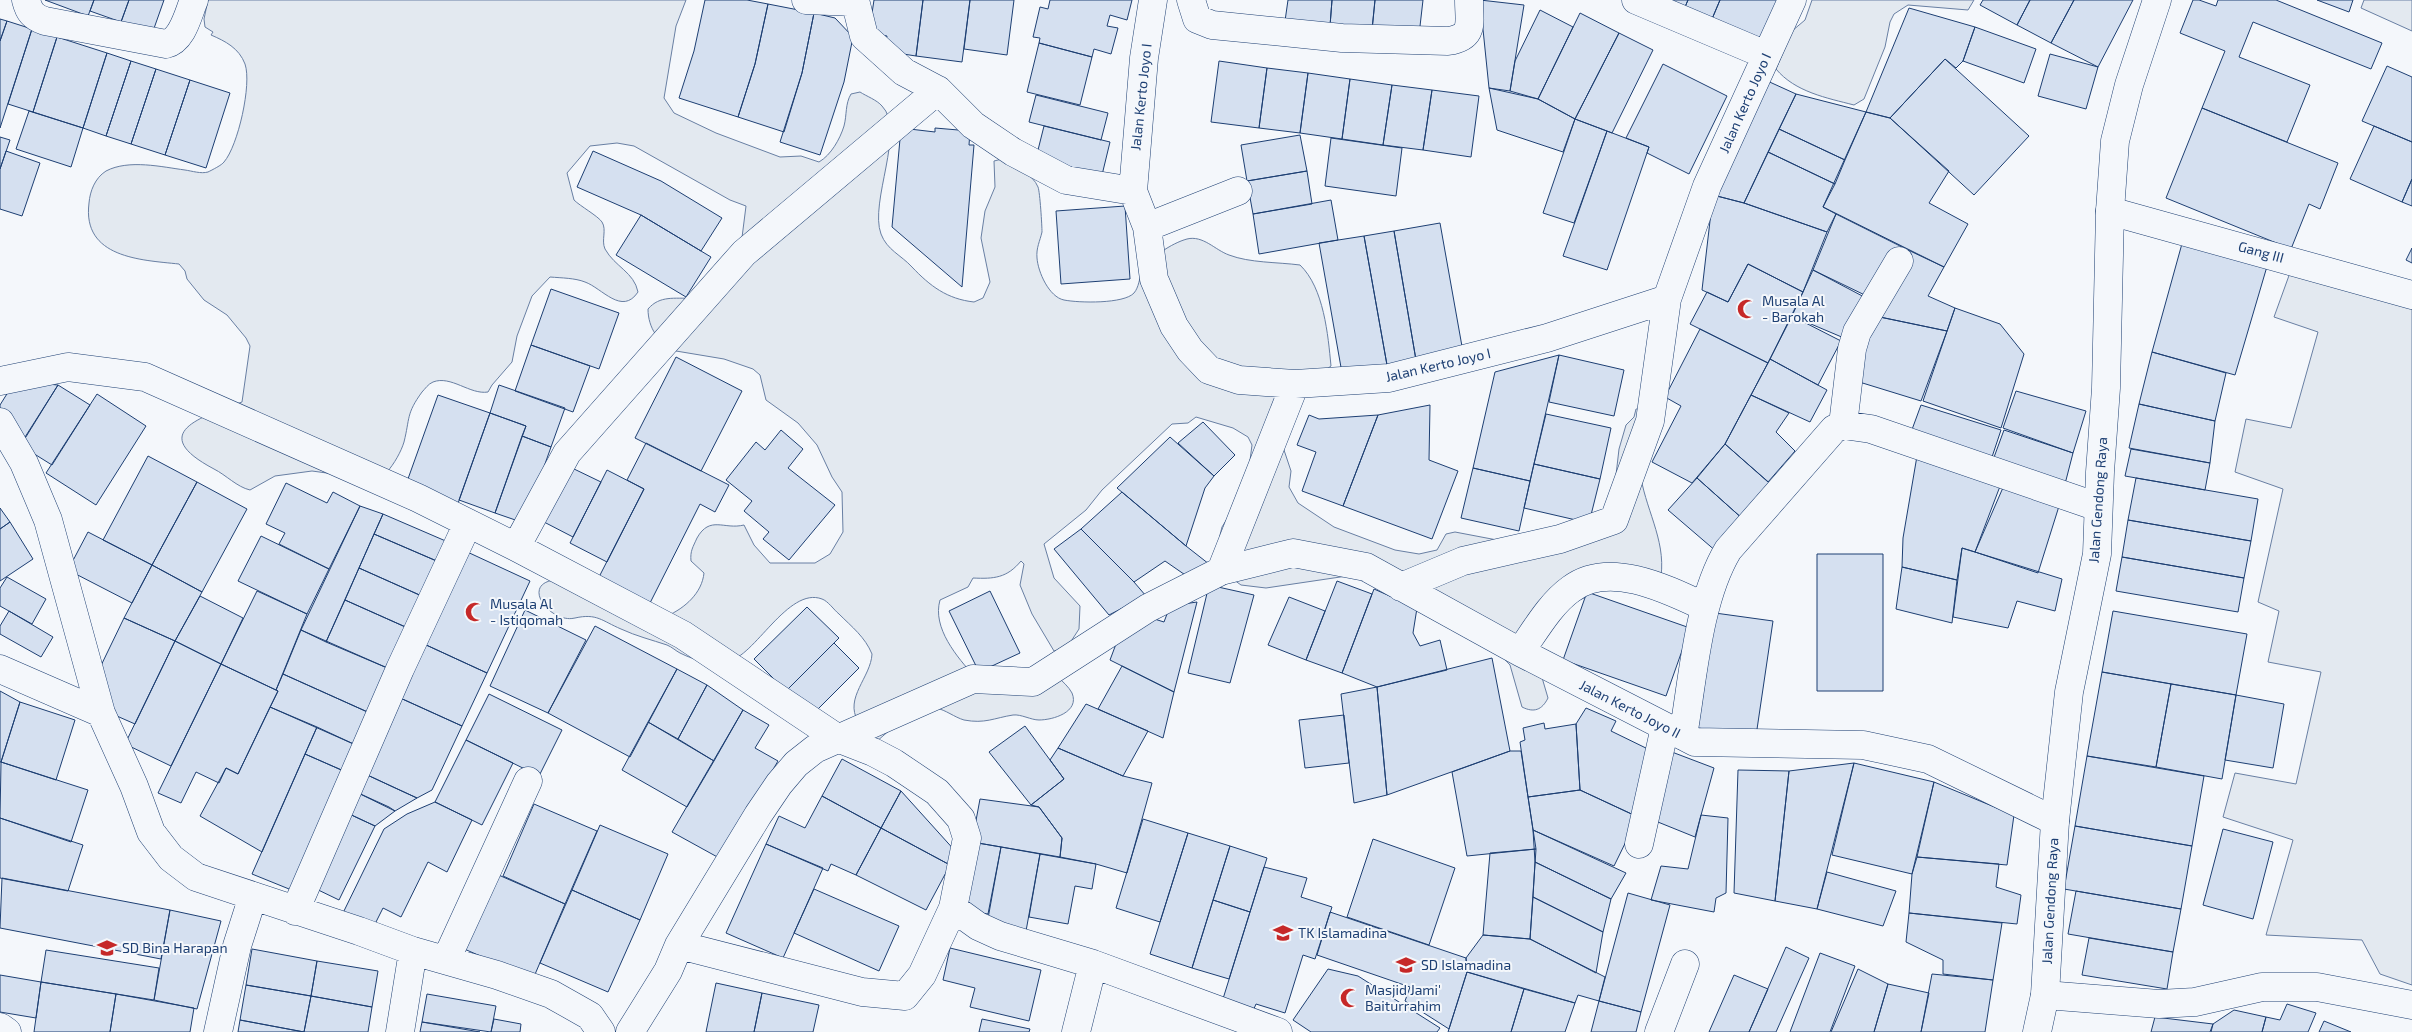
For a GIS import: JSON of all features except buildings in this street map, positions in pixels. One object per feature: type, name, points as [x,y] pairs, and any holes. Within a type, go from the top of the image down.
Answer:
[{"type":"street","points":[[26,0],[30,12],[36,18],[157,44],[166,44],[175,40],[180,34],[194,0]]},
{"type":"street","points":[[806,0],[855,1],[864,36],[904,72],[938,90],[973,125],[1013,152],[1066,180],[1133,191]]},
{"type":"street","name":"Jalan Kerto Joyo I","points":[[1153,0],[1143,67],[1133,191],[1147,227],[1154,279],[1174,326],[1190,350],[1209,370],[1239,380],[1295,384],[1389,378],[1547,338],[1667,299],[1707,186],[1792,0]]},
{"type":"street","points":[[1191,0],[1197,19],[1202,23],[1212,25],[1342,38],[1448,41],[1460,39],[1467,33],[1469,0]]},
{"type":"street","points":[[1636,0],[1766,55]]},
{"type":"street","name":"Jalan Gendong Raya","points":[[2037,1032],[2044,995],[2055,821],[2069,692],[2097,554],[2098,507],[2106,388],[2110,211],[2115,140],[2129,85],[2157,0]]},
{"type":"street","points":[[516,547],[567,453],[744,253],[938,90]]},
{"type":"street","points":[[1147,227],[1238,191]]},
{"type":"street","name":"Gang III","points":[[2110,211],[2412,295]]},
{"type":"street","points":[[1843,425],[1852,349],[1857,332],[1899,261]]},
{"type":"street","points":[[1400,587],[1463,561],[1560,539],[1614,520],[1650,422],[1667,299]]},
{"type":"street","points":[[0,381],[68,366],[145,377],[418,498],[683,635],[837,738],[874,752],[918,778],[938,792],[961,819],[968,838],[953,908],[922,976],[905,996],[862,992],[679,945]]},
{"type":"street","points":[[1221,571],[1295,384]]},
{"type":"street","points":[[0,422],[24,463],[48,520],[101,712],[134,786],[151,832],[171,858],[196,877],[359,931],[413,951],[497,975],[551,994],[590,1016],[601,1032]]},
{"type":"street","points":[[1639,844],[1674,731],[1705,607],[1719,564],[1728,550],[1834,430],[1843,425],[1870,429],[2098,507]]},
{"type":"street","points":[[295,911],[400,669],[468,523]]},
{"type":"street","name":"Jalan Kerto Joyo II","points":[[630,1032],[668,971],[679,945],[779,784],[796,764],[808,754],[837,738],[917,706],[973,680],[1032,682],[1148,608],[1221,571],[1293,553],[1366,567],[1520,652],[1695,742],[1863,745],[1928,759],[2055,821]]},
{"type":"street","points":[[1520,652],[1554,606],[1570,589],[1587,579],[1608,576],[1631,580],[1668,590],[1705,607]]},
{"type":"street","points":[[0,669],[101,712]]},
{"type":"street","points":[[446,960],[528,781]]},
{"type":"street","points":[[218,1032],[237,946],[253,896]]},
{"type":"street","points":[[953,908],[978,926],[1000,936],[1093,964],[1278,1032]]},
{"type":"street","points":[[400,1032],[413,951]]},
{"type":"street","points":[[1076,1032],[1093,964]]},
{"type":"street","points":[[1659,1032],[1685,964]]},
{"type":"street","points":[[2044,995],[2159,1004],[2195,1002],[2262,987],[2317,988],[2412,1005]]},
{"type":"street","points":[[0,1027],[7,1032]]},
{"type":"shaded area","points":[[208,0],[686,0],[676,26],[664,98],[674,113],[716,133],[780,157],[801,156],[819,162],[831,151],[840,136],[851,94],[860,92],[877,102],[882,106],[888,117],[890,132],[889,149],[879,204],[881,234],[887,244],[925,280],[947,295],[974,302],[983,298],[990,282],[981,238],[985,211],[995,187],[994,161],[1002,159],[1028,174],[1036,182],[1040,202],[1042,232],[1037,251],[1038,264],[1042,277],[1049,289],[1064,300],[1101,302],[1129,297],[1136,291],[1142,272],[1155,256],[1181,241],[1193,238],[1204,241],[1224,253],[1237,258],[1300,265],[1315,286],[1320,299],[1326,326],[1331,366],[1320,374],[1297,379],[1283,447],[1291,471],[1289,487],[1298,503],[1334,527],[1395,550],[1419,554],[1437,550],[1446,534],[1455,532],[1497,540],[1538,530],[1563,533],[1602,515],[1616,475],[1619,449],[1626,425],[1634,417],[1636,409],[1645,409],[1640,448],[1640,471],[1642,484],[1658,536],[1662,562],[1661,576],[1622,588],[1597,591],[1559,611],[1541,629],[1538,664],[1548,698],[1540,708],[1534,710],[1526,709],[1522,707],[1510,665],[1475,628],[1408,593],[1347,576],[1266,588],[1241,585],[1234,580],[1220,560],[1220,535],[1222,527],[1233,509],[1249,468],[1252,445],[1248,437],[1233,428],[1196,417],[1188,423],[1172,424],[1102,490],[1086,510],[1044,544],[1054,578],[1080,606],[1079,629],[1066,649],[1054,651],[1032,614],[1020,585],[1024,564],[1021,561],[1011,571],[1000,576],[973,578],[968,587],[940,600],[938,611],[948,642],[975,677],[1057,676],[1072,693],[1073,700],[1069,710],[1064,714],[1045,720],[1013,715],[978,721],[964,720],[936,708],[899,722],[876,742],[858,721],[854,704],[859,688],[871,663],[872,654],[858,632],[822,599],[809,598],[797,603],[784,612],[738,657],[728,661],[715,662],[692,658],[667,645],[632,634],[594,617],[566,618],[557,615],[549,610],[539,596],[540,589],[544,583],[554,580],[667,616],[680,609],[692,599],[700,587],[704,573],[691,561],[691,554],[697,538],[707,527],[712,525],[744,525],[754,545],[770,563],[815,563],[830,554],[843,532],[842,492],[832,477],[817,445],[798,423],[766,400],[760,375],[753,369],[724,359],[676,351],[664,344],[652,329],[648,309],[653,305],[668,299],[695,297],[738,269],[746,206],[730,200],[634,146],[617,143],[590,146],[567,173],[574,200],[602,222],[605,249],[633,279],[638,292],[632,299],[619,301],[585,282],[550,277],[532,296],[517,336],[512,362],[488,392],[474,391],[447,381],[430,384],[413,406],[403,446],[387,472],[334,474],[312,471],[275,476],[250,490],[236,484],[194,456],[184,445],[182,436],[187,428],[197,420],[242,402],[250,346],[246,338],[227,315],[204,300],[187,279],[185,271],[179,264],[148,261],[132,257],[117,253],[104,245],[95,235],[89,221],[89,203],[96,181],[106,171],[115,167],[146,165],[205,173],[221,165],[229,154],[239,129],[247,86],[247,73],[242,58],[235,49],[211,35],[213,32],[205,27],[204,19]]},
{"type":"shaded area","points":[[1812,0],[1974,0],[1968,10],[1908,5],[1894,14],[1890,22],[1885,47],[1864,99],[1854,105],[1822,97],[1802,89],[1776,69],[1792,31],[1805,20]]},
{"type":"shaded area","points":[[2364,0],[2412,0],[2412,31],[2361,8]]},
{"type":"shaded area","points":[[2291,270],[2412,306],[2412,985],[2380,974],[2362,940],[2266,935],[2293,840],[2223,817],[2235,773],[2296,784],[2321,672],[2268,662],[2279,611],[2258,602],[2283,489],[2235,472],[2246,419],[2291,428],[2318,332],[2274,317]]},
{"type":"place","name":"Musala Al - Barokah","points":[[1747,309]]},
{"type":"place","name":"Musala Al - Istiqomah","points":[[475,612]]},
{"type":"place","name":"TK Islamadina","points":[[1283,933]]},
{"type":"place","name":"SD Bina Harapan","points":[[107,948]]},
{"type":"place","name":"SD Islamadina","points":[[1406,965]]},
{"type":"place","name":"Masjid Jami' Baiturrahim","points":[[1350,998]]}]
